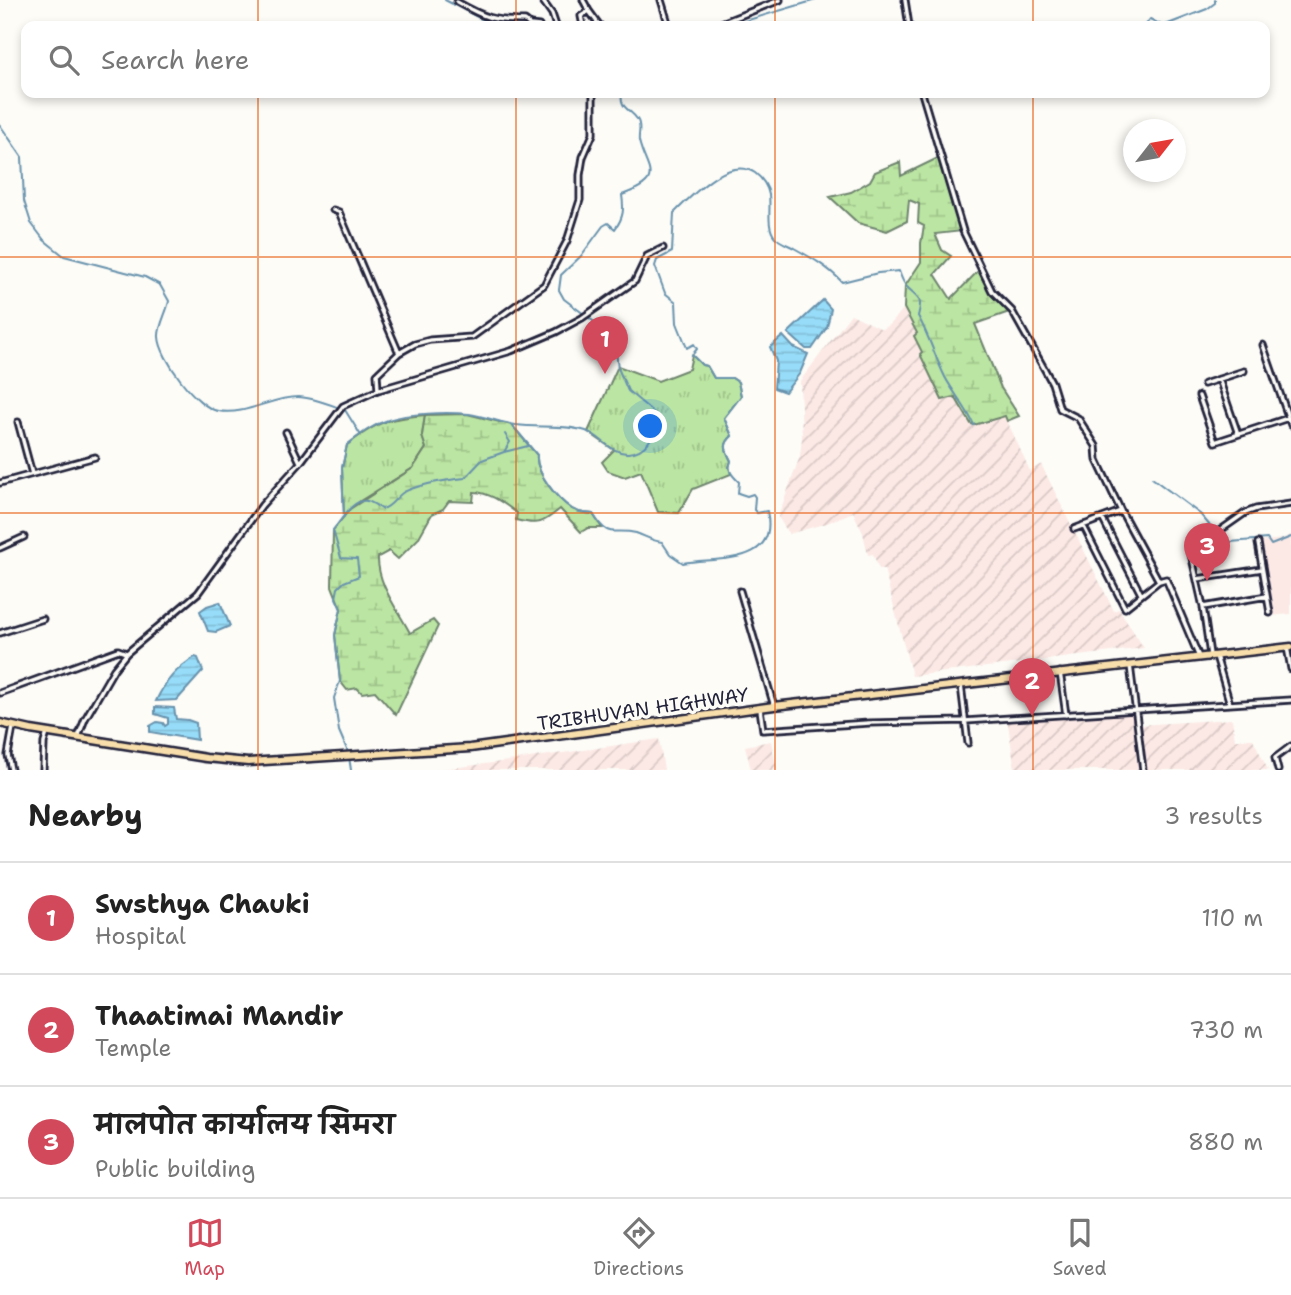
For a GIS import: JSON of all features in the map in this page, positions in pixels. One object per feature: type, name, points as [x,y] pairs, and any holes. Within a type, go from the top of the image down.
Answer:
[{"type":"highway","name":"TRIBHUVAN HIGHWAY","points":[[0,723],[47,733],[248,762],[470,748],[774,706],[1289,647]]},
{"type":"street","points":[[542,0],[554,21]]},
{"type":"street","points":[[583,0],[596,21]]},
{"type":"street","points":[[661,0],[667,21]]},
{"type":"street","points":[[726,21],[780,0]]},
{"type":"street","points":[[905,0],[908,21]]},
{"type":"street","points":[[457,2],[480,15],[500,21],[527,21]]},
{"type":"street","points":[[582,21],[581,16],[589,11]]},
{"type":"street","points":[[378,390],[377,374],[399,353],[415,344],[430,340],[472,337],[544,285],[567,241],[580,200],[583,157],[593,134],[593,98]]},
{"type":"street","points":[[924,98],[964,231],[992,291],[1012,311],[1052,383],[1060,410],[1078,418],[1096,446],[1097,460],[1159,581]]},
{"type":"street","points":[[333,210],[340,212],[399,353]]},
{"type":"street","points":[[78,737],[85,719],[114,669],[127,653],[198,593],[262,505],[300,463],[343,406],[378,390],[511,351],[555,332],[582,318],[635,281],[647,256],[663,248]]},
{"type":"street","points":[[1263,345],[1291,425]]},
{"type":"street","points":[[1204,384],[1244,371]]},
{"type":"street","points":[[1219,379],[1238,434]]},
{"type":"street","points":[[1199,396],[1215,442],[1288,418]]},
{"type":"street","points":[[18,422],[33,474]]},
{"type":"street","points":[[286,432],[300,463]]},
{"type":"street","points":[[0,483],[95,457]]},
{"type":"street","points":[[1230,704],[1213,655],[1190,549],[1192,543],[1217,533],[1256,509],[1291,505]]},
{"type":"street","points":[[1074,529],[1121,511]]},
{"type":"street","points":[[1102,519],[1141,594]]},
{"type":"street","points":[[1083,525],[1125,607],[1159,581],[1166,579],[1199,657]]},
{"type":"street","points":[[0,547],[24,537]]},
{"type":"street","points":[[1258,543],[1270,613]]},
{"type":"street","points":[[1197,579],[1262,569]]},
{"type":"street","points":[[740,591],[774,706]]},
{"type":"street","points":[[1203,607],[1267,596]]},
{"type":"street","points":[[0,632],[43,619]]},
{"type":"street","points":[[1289,647],[1291,669]]},
{"type":"street","points":[[0,693],[118,650],[127,653]]},
{"type":"street","points":[[1130,665],[1143,770]]},
{"type":"street","points":[[1060,673],[1066,715]]},
{"type":"street","points":[[961,685],[968,743]]},
{"type":"street","points":[[760,709],[763,730],[880,722],[965,721],[1291,700]]},
{"type":"street","points":[[11,770],[8,755],[13,726]]},
{"type":"street","points":[[43,770],[47,733]]},
{"type":"street","points":[[1278,770],[1275,758],[1291,746]]},
{"type":"shaded area","points":[[904,308],[917,333],[923,352],[920,354],[942,400],[955,397],[966,417],[1005,416],[1030,471],[1041,464],[1114,611],[1119,609],[1144,648],[912,676],[884,569],[879,569],[873,554],[868,555],[863,533],[853,512],[789,534],[778,517],[800,456],[800,381],[851,314],[882,329]]},
{"type":"shaded area","points":[[1291,535],[1291,614],[1271,616],[1259,542]]},
{"type":"shaded area","points":[[1136,711],[1138,725],[1232,719],[1235,739],[1253,739],[1268,770],[1015,770],[1007,718]]},
{"type":"shaded area","points":[[659,739],[664,770],[434,770],[501,762]]},
{"type":"shaded area","points":[[771,741],[777,770],[751,770],[745,746]]},
{"type":"green space","points":[[942,156],[963,231],[935,234],[942,250],[951,256],[935,274],[951,299],[981,268],[992,291],[1012,311],[975,324],[1001,388],[1019,416],[1007,421],[1005,416],[971,424],[955,397],[942,400],[920,354],[922,352],[914,336],[917,333],[904,308],[905,286],[921,262],[924,226],[918,223],[919,204],[909,200],[907,221],[887,231],[858,223],[830,197],[851,192],[870,181],[875,172],[900,162],[901,176]]},
{"type":"green space","points":[[692,355],[702,365],[707,366],[714,378],[732,378],[738,382],[741,396],[724,418],[732,436],[726,448],[731,461],[731,474],[693,489],[679,513],[658,512],[641,471],[625,477],[608,471],[602,462],[614,450],[588,432],[618,366],[658,381],[689,369]]},
{"type":"green space","points":[[467,414],[512,425],[537,455],[543,477],[560,499],[572,509],[593,514],[602,528],[588,528],[581,532],[560,509],[540,522],[516,520],[517,513],[502,502],[486,494],[474,492],[473,502],[449,501],[443,509],[432,514],[418,539],[398,559],[389,551],[378,557],[385,587],[410,633],[433,620],[438,626],[396,715],[375,691],[362,693],[357,688],[347,690],[340,681],[335,635],[341,609],[332,586],[333,530],[350,509],[413,468],[426,448],[422,436],[425,415]]},
{"type":"green space","points":[[425,415],[422,436],[426,448],[413,468],[360,501],[344,517],[342,468],[347,445],[383,422]]},
{"type":"water","points":[[823,300],[831,309],[827,327],[812,349],[806,349],[788,333]]},
{"type":"water","points":[[783,336],[793,347],[808,354],[800,373],[785,392],[774,388],[776,361],[770,347]]},
{"type":"water","points":[[220,602],[230,626],[216,632],[208,631],[200,611]]},
{"type":"water","points":[[195,657],[198,658],[203,671],[177,700],[156,701],[172,676]]},
{"type":"water","points":[[155,707],[174,708],[176,719],[196,723],[197,740],[150,732],[150,726],[157,722],[165,726],[168,724],[168,718],[155,714]]},
{"type":"waterway","points":[[445,0],[485,21]]},
{"type":"waterway","points":[[745,21],[816,0]]},
{"type":"waterway","points":[[1176,21],[1207,9],[1215,0]]},
{"type":"waterway","points":[[1149,21],[1154,21]]},
{"type":"waterway","points":[[344,517],[342,468],[347,445],[371,427],[396,418],[460,413],[516,425],[578,429],[591,433],[622,453],[640,450],[649,442],[657,420],[653,412],[628,391],[618,368],[615,343],[601,327],[564,299],[559,290],[561,275],[581,256],[603,226],[608,223],[615,229],[618,225],[623,213],[622,195],[649,179],[650,173],[639,141],[640,127],[621,98]]},
{"type":"waterway","points":[[0,125],[22,157],[24,201],[31,223],[44,240],[64,256],[145,277],[160,285],[169,301],[159,333],[161,346],[181,381],[200,401],[209,408],[228,412],[288,398],[310,398],[345,410],[360,434]]},
{"type":"waterway","points":[[512,425],[537,455],[543,477],[560,499],[572,509],[593,514],[607,530],[636,533],[662,542],[670,554],[683,563],[743,555],[755,550],[764,541],[768,529],[767,511],[757,513],[754,510],[753,494],[747,496],[738,493],[739,482],[730,470],[731,461],[726,448],[732,436],[724,418],[741,396],[738,382],[732,378],[714,378],[707,366],[702,365],[692,355],[697,349],[694,344],[687,348],[677,323],[676,302],[665,293],[655,266],[657,260],[672,252],[674,213],[700,188],[733,169],[745,169],[755,173],[766,186],[769,195],[769,217],[775,237],[820,263],[842,282],[899,271],[902,280],[919,299],[918,316],[945,377],[974,425]]},
{"type":"waterway","points":[[348,752],[339,731],[334,698],[340,681],[335,635],[341,609],[336,598],[338,588],[344,582],[359,576],[357,559],[341,558],[333,530],[352,506],[362,501],[382,509],[411,489],[465,478],[482,460],[504,452],[510,442],[505,434]]},
{"type":"waterway","points":[[504,452],[528,446]]},
{"type":"waterway","points":[[1152,478],[1200,514],[1222,540],[1230,542],[1267,539],[1271,545],[1291,537]]},
{"type":"waterway","points":[[349,757],[351,770]]},
{"type":"place","name":"Swsthya Chauki","points":[[605,374]]},
{"type":"place","name":"मालपोत कार्यालय सिमरा","points":[[1207,581]]},
{"type":"place","name":"Thaatimai Mandir","points":[[1032,716]]}]
